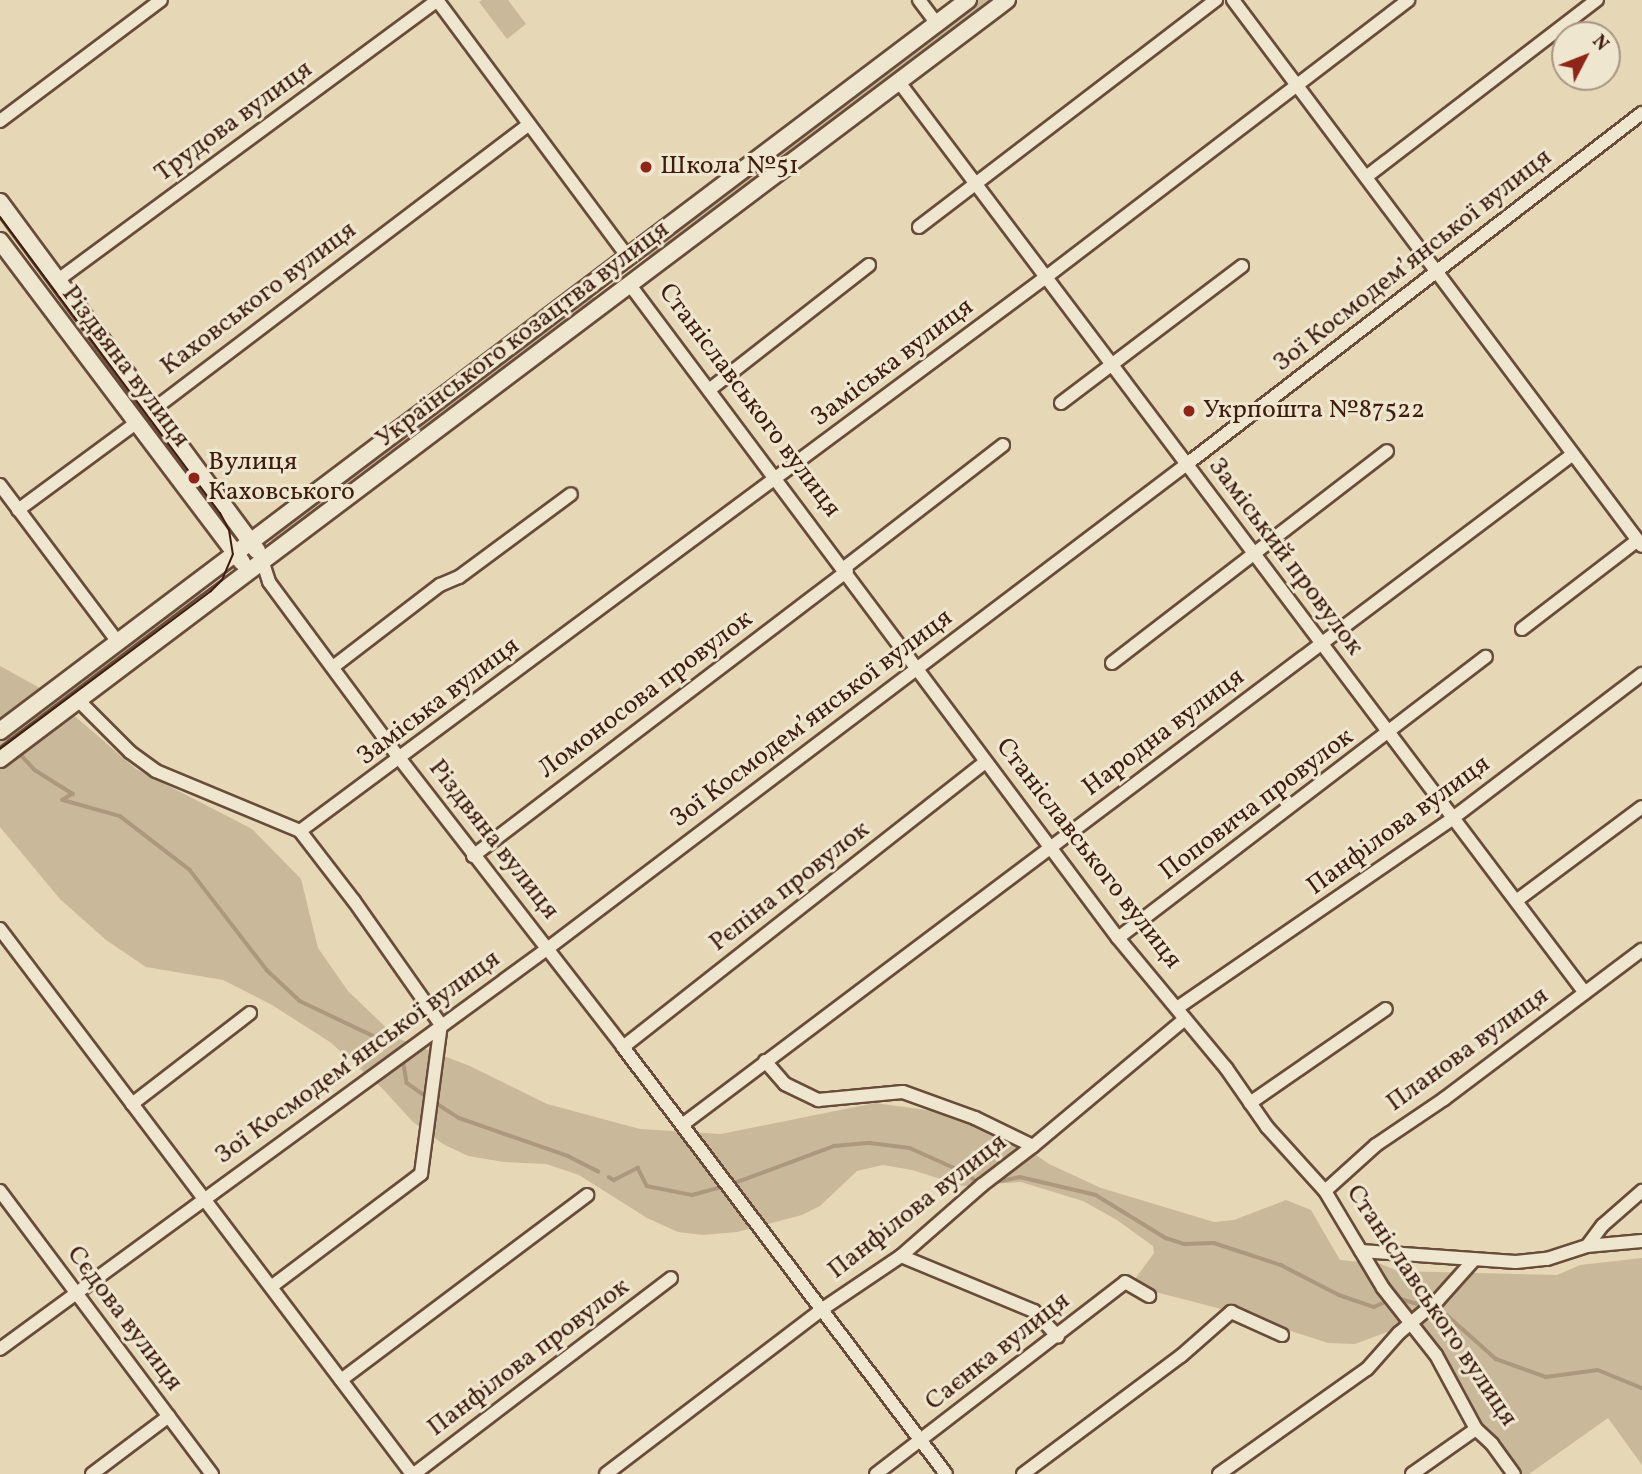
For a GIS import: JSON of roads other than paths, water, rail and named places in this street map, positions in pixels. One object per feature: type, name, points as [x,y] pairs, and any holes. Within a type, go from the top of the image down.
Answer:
[{"type":"street","points":[[0,121],[161,0]]},
{"type":"street","name":"Станіславського вулиця","points":[[437,0],[528,125],[709,390],[846,569],[985,762],[1118,938],[1226,1068],[1250,1103],[1325,1191],[1410,1325],[1436,1355],[1476,1429],[1492,1444],[1514,1474]]},
{"type":"street","name":"Трудова вулиця","points":[[58,280],[437,0]]},
{"type":"street","points":[[919,0],[937,24]]},
{"type":"street","name":"Українського козацтва вулиця","points":[[0,731],[968,0]]},
{"type":"street","name":"Українського козацтва вулиця","points":[[0,759],[1007,0]]},
{"type":"street","points":[[919,227],[1216,0]]},
{"type":"street","points":[[1233,0],[1640,543],[1522,629]]},
{"type":"street","name":"Заміська вулиця","points":[[300,831],[1046,277],[1298,87],[1408,0]]},
{"type":"street","points":[[1366,177],[1597,0]]},
{"type":"street","name":"Заміський провулок","points":[[899,82],[1585,993]]},
{"type":"street","name":"Зої Космодем’янської вулиця","points":[[0,1349],[547,949],[1187,464],[1642,113]]},
{"type":"street","name":"Каховського вулиця","points":[[18,510],[528,125]]},
{"type":"street","name":"Різдвяна вулиця","points":[[0,202],[252,542],[257,567]]},
{"type":"street","name":"Різдвяна вулиця","points":[[0,241],[234,555],[257,567],[269,582],[473,856],[623,1047],[946,1474]]},
{"type":"street","points":[[709,390],[869,265]]},
{"type":"street","points":[[1061,403],[1242,266]]},
{"type":"street","name":"Ломоносова провулок","points":[[473,856],[1003,445]]},
{"type":"street","points":[[1112,663],[1387,450]]},
{"type":"street","name":"Народна вулиця","points":[[682,1125],[1573,454]]},
{"type":"street","points":[[0,485],[118,642]]},
{"type":"street","points":[[333,667],[440,585],[459,577],[571,494]]},
{"type":"street","name":"Поповича провулок","points":[[1118,938],[1390,733],[1486,657]]},
{"type":"street","name":"Панфілова вулиця","points":[[606,1474],[821,1310],[901,1256],[982,1185],[1033,1146],[1181,1013],[1453,818],[1642,674]]},
{"type":"street","points":[[78,701],[130,752],[156,771],[300,831],[354,901],[441,1025],[421,1174],[271,1287]]},
{"type":"street","name":"Рєпіна провулок","points":[[623,1047],[985,762]]},
{"type":"street","points":[[1516,901],[1642,807]]},
{"type":"street","points":[[0,929],[413,1474]]},
{"type":"street","name":"Планова вулиця","points":[[1325,1191],[1376,1145],[1444,1099],[1642,950]]},
{"type":"street","points":[[1250,1103],[1386,1009]]},
{"type":"street","points":[[132,1104],[250,1013]]},
{"type":"street","points":[[765,1061],[785,1084],[818,1100],[903,1093],[965,1114],[1033,1146]]},
{"type":"street","name":"Сєдова вулиця","points":[[0,1191],[212,1474]]},
{"type":"street","points":[[1587,1246],[1603,1225],[1642,1191]]},
{"type":"street","points":[[341,1380],[587,1195]]},
{"type":"street","points":[[1361,1251],[1473,1261],[1531,1261],[1587,1246],[1642,1241]]},
{"type":"street","points":[[901,1256],[1034,1311],[1047,1321],[1058,1337]]},
{"type":"street","points":[[1219,1474],[1367,1369],[1410,1325],[1433,1306],[1473,1261]]},
{"type":"street","name":"Панфілова провулок","points":[[413,1474],[671,1278]]},
{"type":"street","name":"Саєнка вулиця","points":[[876,1474],[1058,1337],[1125,1282],[1149,1296]]},
{"type":"street","points":[[1023,1474],[1181,1356],[1231,1312],[1282,1335]]},
{"type":"street","points":[[92,1474],[169,1416]]},
{"type":"street","points":[[1412,1474],[1476,1429]]},
{"type":"waterway","points":[[22,756],[35,770],[73,794],[63,800],[120,816],[190,870],[267,970],[300,1001],[388,1043]]},
{"type":"waterway","points":[[404,1064],[407,1083],[427,1097]]},
{"type":"waterway","points":[[433,1101],[459,1118],[568,1156],[598,1171]]},
{"type":"waterway","points":[[732,1184],[834,1146],[870,1143],[910,1148],[970,1175],[974,1180]]},
{"type":"waterway","points":[[609,1177],[614,1180],[638,1168],[647,1186],[692,1195],[725,1186]]},
{"type":"waterway","points":[[984,1192],[995,1182],[1020,1177],[1096,1195],[1166,1238],[1185,1244],[1214,1243],[1281,1265],[1339,1295],[1374,1307],[1383,1303]]},
{"type":"waterway","points":[[1397,1298],[1425,1306]]},
{"type":"waterway","points":[[1447,1315],[1496,1359],[1546,1377],[1598,1370],[1642,1388]]},
{"type":"tram line","points":[[0,217],[220,513],[229,530],[233,554],[222,580],[211,591],[0,749]]},
{"type":"place","name":"Школа №51","points":[[646,167]]},
{"type":"place","name":"Укрпошта №87522","points":[[1189,411]]},
{"type":"place","name":"Вулиця Каховського","points":[[194,478]]}]
